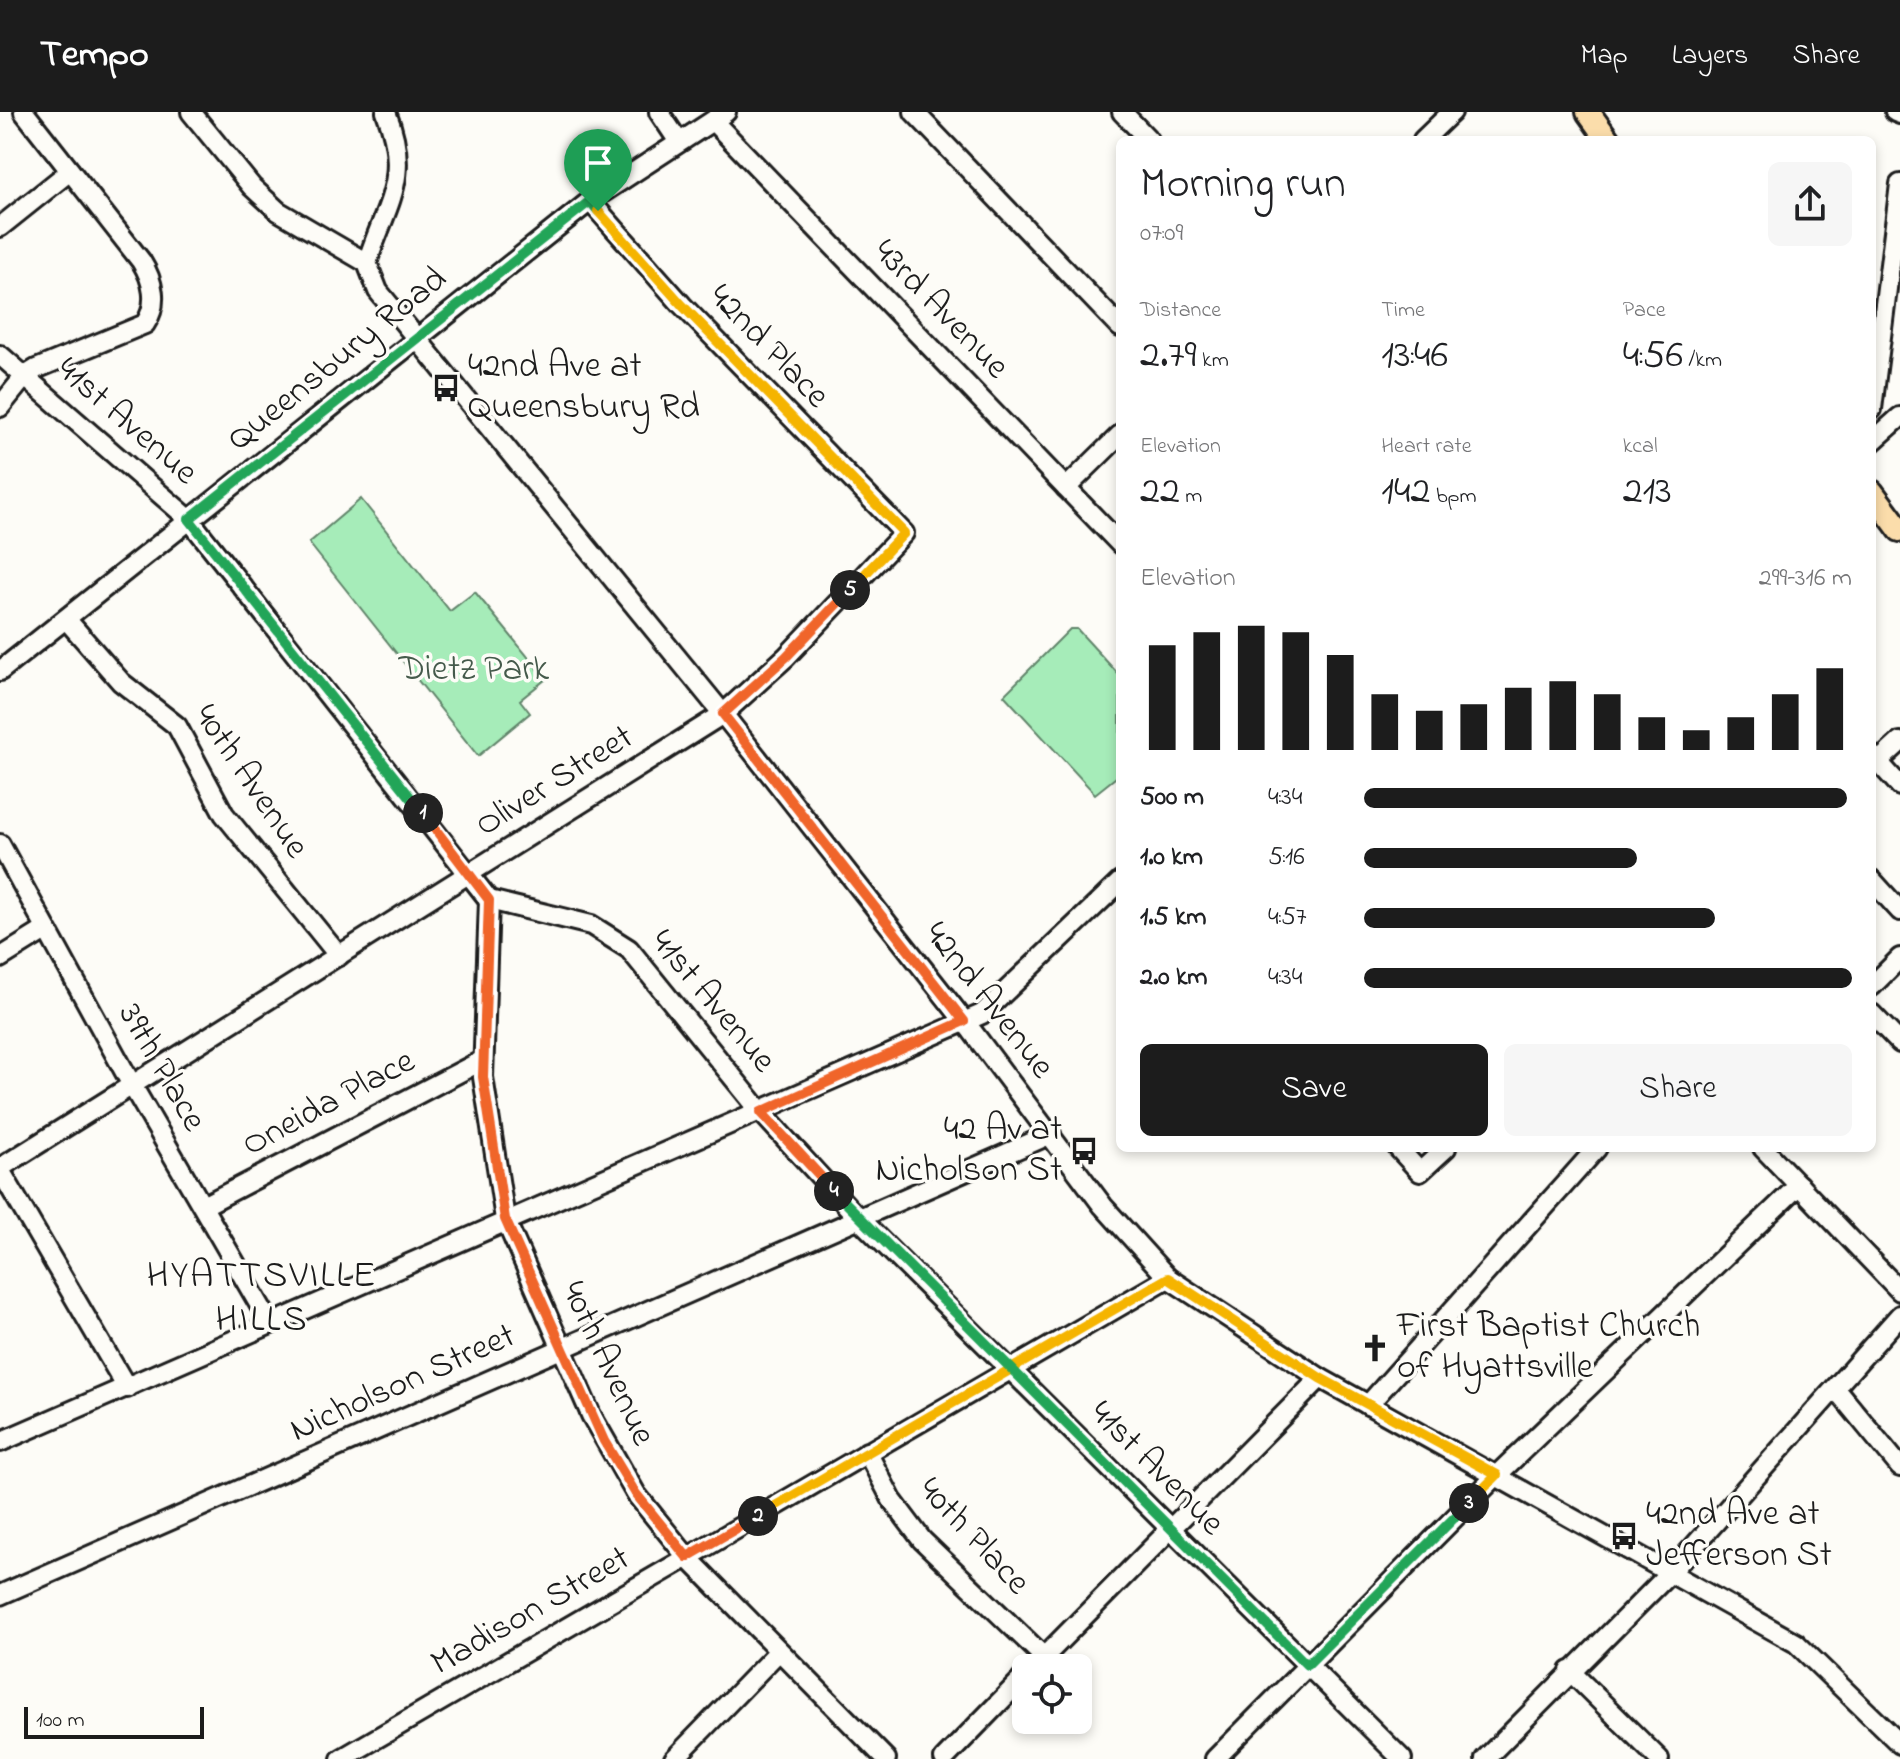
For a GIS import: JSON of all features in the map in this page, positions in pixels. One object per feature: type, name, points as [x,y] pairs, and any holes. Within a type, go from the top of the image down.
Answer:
[{"type":"main road","points":[[1588,112],[1605,136]]},
{"type":"main road","points":[[1876,497],[1900,530]]},
{"type":"street","points":[[0,407],[25,376],[60,358],[139,328],[148,321],[153,294],[149,273],[24,112]]},
{"type":"street","points":[[191,112],[252,187],[278,211],[367,263],[389,213],[399,169],[396,138],[386,112]]},
{"type":"street","points":[[659,112],[679,142]]},
{"type":"street","points":[[914,112],[1116,323]]},
{"type":"street","points":[[1122,112],[1145,136]]},
{"type":"street","points":[[1427,136],[1452,112]]},
{"type":"street","name":"Queensbury Road","points":[[0,671],[590,201],[720,116]]},
{"type":"street","name":"43rd Avenue","points":[[720,116],[1116,540]]},
{"type":"street","points":[[0,227],[70,171]]},
{"type":"street","points":[[1876,377],[1900,184]]},
{"type":"street","name":"42nd Place","points":[[590,201],[682,305],[904,533]]},
{"type":"street","name":"42nd Avenue","points":[[367,263],[378,291],[723,714],[964,1021],[1103,1206],[1168,1278],[1320,1378],[1796,1643],[1900,1744]]},
{"type":"street","name":"41st Avenue","points":[[0,355],[189,519],[489,900],[591,925],[621,942],[761,1112],[858,1218],[1402,1759]]},
{"type":"street","points":[[1876,438],[1900,417]]},
{"type":"street","points":[[1066,488],[1116,439]]},
{"type":"street","name":"Oliver Street","points":[[0,1169],[723,714],[786,657],[904,533]]},
{"type":"street","name":"40th Avenue","points":[[66,619],[121,682],[177,726],[224,814],[339,956]]},
{"type":"street","points":[[1876,757],[1900,742]]},
{"type":"street","points":[[1876,759],[1900,786]]},
{"type":"street","name":"39th Place","points":[[0,844],[133,1087],[205,1205],[270,1323]]},
{"type":"street","points":[[1876,884],[1900,911]]},
{"type":"street","points":[[0,1442],[964,1021],[988,1009],[1116,887]]},
{"type":"street","name":"40th Avenue","points":[[489,900],[483,1060],[488,1124],[505,1219],[563,1349],[618,1467],[687,1557],[886,1759]]},
{"type":"street","points":[[0,958],[45,930]]},
{"type":"street","points":[[1876,982],[1900,958]]},
{"type":"street","points":[[1876,1018],[1900,1043]]},
{"type":"street","name":"Oneida Place","points":[[205,1205],[483,1060]]},
{"type":"street","name":"Nicholson Street","points":[[0,1595],[1051,1134]]},
{"type":"street","points":[[1402,1152],[1420,1172],[1442,1152]]},
{"type":"street","points":[[1368,1405],[1593,1152]]},
{"type":"street","points":[[1767,1152],[1900,1291]]},
{"type":"street","points":[[0,1169],[127,1388]]},
{"type":"street","points":[[1215,1759],[1497,1475],[1799,1185]]},
{"type":"street","name":"Madison Street","points":[[341,1759],[1168,1278]]},
{"type":"street","points":[[1485,1759],[1670,1573],[1900,1315]]},
{"type":"street","points":[[1046,1654],[1320,1378]]},
{"type":"street","points":[[1835,1388],[1900,1467]]},
{"type":"street","name":"40th Place","points":[[867,1452],[892,1500],[922,1540],[1030,1654]]},
{"type":"street","points":[[674,1759],[778,1652]]},
{"type":"street","points":[[1570,1671],[1659,1759]]},
{"type":"street","points":[[944,1759],[1012,1689]]},
{"type":"green space","name":"Dietz Park","points":[[361,499],[450,611],[475,592],[546,679],[520,700],[530,713],[478,756],[309,543]]},
{"type":"green space","points":[[1070,629],[1077,629],[1116,672],[1116,777],[1095,794],[1004,695]]},
{"type":"place","name":"42nd Ave at Queensbury Rd","points":[[446,388]]},
{"type":"place","name":"42 Av at Nicholson St","points":[[1084,1151]]},
{"type":"place","name":"First Baptist Church of Hyattsville","points":[[1375,1348]]},
{"type":"place","name":"42nd Ave at Jefferson St","points":[[1624,1536]]},
{"type":"district","name":"HYATTSVILLE HILLS","points":[[262,1299]]},
{"type":"route","points":[[598,211],[590,201],[189,519],[489,900],[483,1077],[493,1162],[505,1219],[604,1441],[636,1494],[687,1557],[867,1452],[1011,1369],[1168,1278],[1320,1378],[1497,1475],[1307,1665],[1011,1369],[858,1218],[761,1112],[964,1021],[723,714],[786,657],[904,533],[682,305],[598,211]]}]
